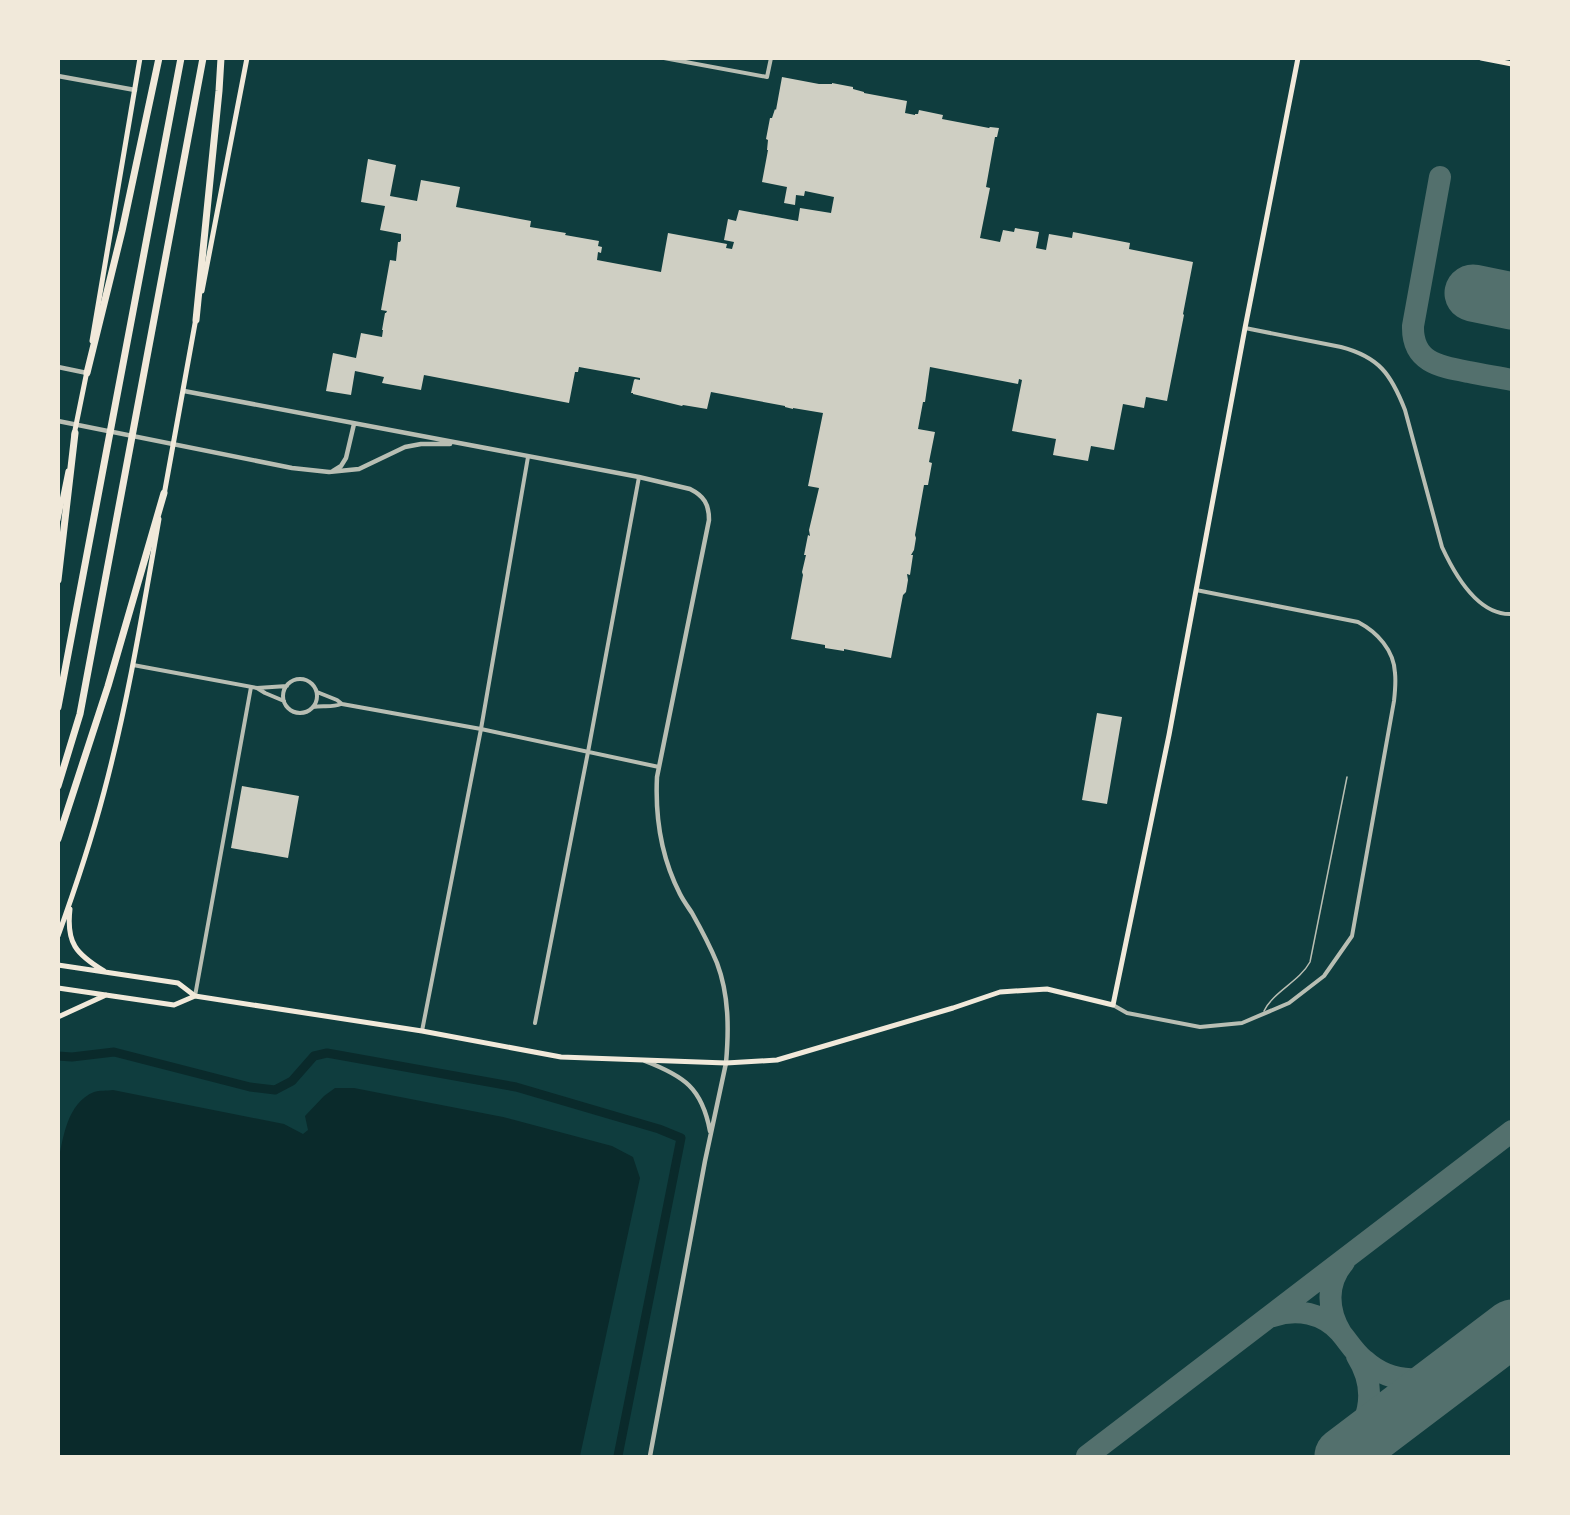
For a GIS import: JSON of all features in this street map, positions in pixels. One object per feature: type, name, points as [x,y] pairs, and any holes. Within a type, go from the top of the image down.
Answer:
[{"type":"highway","points":[[87,373],[122,231],[159,58]]},
{"type":"highway","points":[[58,707],[181,58]]},
{"type":"highway","points":[[58,786],[80,714],[202,58]]},
{"type":"highway","points":[[196,320],[221,58]]},
{"type":"highway","points":[[58,580],[75,433]]},
{"type":"highway","points":[[58,838],[108,686],[164,493]]},
{"type":"main road","points":[[58,520],[87,373],[140,58]]},
{"type":"main road","points":[[58,936],[93,834],[133,665],[247,58]]},
{"type":"main road","points":[[58,966],[178,983],[195,996],[422,1031],[561,1057],[726,1063],[777,1060],[1000,992],[1047,989],[1113,1005],[1167,747],[1298,58]]},
{"type":"main road","points":[[1481,58],[1512,64]]},
{"type":"main road","points":[[72,897],[69,926],[73,946],[82,956],[108,974]]},
{"type":"main road","points":[[58,926],[66,914]]},
{"type":"main road","points":[[58,988],[174,1005],[195,996]]},
{"type":"main road","points":[[58,1017],[106,995]]},
{"type":"street","points":[[664,58],[767,77],[771,58]]},
{"type":"street","points":[[58,76],[135,90]]},
{"type":"street","points":[[1245,328],[1341,346],[1372,360],[1388,374],[1405,410],[1442,547],[1452,568],[1466,589],[1485,606],[1495,611],[1512,614]]},
{"type":"street","points":[[58,367],[87,373]]},
{"type":"street","points":[[184,391],[639,477],[690,489],[704,498],[708,506],[709,520],[659,767],[656,798],[666,859],[680,895],[698,924],[717,963],[728,1012],[729,1029],[726,1063],[650,1456]]},
{"type":"street","points":[[58,421],[292,468],[330,472],[358,469],[405,447],[421,444],[462,444]]},
{"type":"street","points":[[330,472],[341,466],[346,458],[354,424]]},
{"type":"street","points":[[422,1031],[481,729],[528,457]]},
{"type":"street","points":[[535,1023],[639,477]]},
{"type":"street","points":[[1113,1005],[1127,1013],[1200,1027],[1242,1023],[1289,1003],[1324,976],[1352,936],[1394,701],[1395,666],[1382,640],[1358,622],[1196,590]]},
{"type":"street","points":[[133,665],[257,688],[287,686]]},
{"type":"street","points":[[257,688],[284,701],[288,707],[297,712],[306,712],[313,707],[317,701],[317,692],[313,685],[304,680],[293,681],[287,686],[284,701]]},
{"type":"street","points":[[195,996],[251,687]]},
{"type":"street","points":[[317,692],[342,704],[481,729],[659,767]]},
{"type":"street","points":[[313,707],[342,704]]},
{"type":"street","points":[[643,1060],[664,1068],[685,1080],[697,1095],[707,1115],[711,1134]]},
{"type":"lane","points":[[1263,1014],[1267,1005],[1310,963],[1347,777]]},
{"type":"water","points":[[335,1088],[354,1088],[503,1117],[612,1146],[633,1157],[640,1178],[580,1456],[59,1456],[58,1163],[68,1122],[78,1104],[94,1092],[113,1090],[284,1124],[303,1134],[308,1130],[305,1116]]},
{"type":"building","points":[[782,77],[853,87],[864,93],[907,101],[905,113],[915,115],[919,110],[943,115],[942,119],[999,128],[997,137],[995,137],[986,187],[990,188],[980,238],[1000,242],[1003,230],[1014,232],[1015,228],[1039,232],[1036,248],[1046,250],[1049,234],[1072,238],[1073,232],[1130,243],[1129,249],[1193,262],[1167,401],[1146,397],[1144,408],[1123,404],[1114,450],[1091,446],[1088,461],[1053,455],[1056,439],[1012,431],[1022,380],[1019,379],[1018,384],[930,367],[918,429],[935,432],[929,462],[932,463],[928,485],[924,485],[914,550],[911,555],[913,555],[910,575],[907,574],[906,592],[903,595],[891,658],[844,649],[844,651],[825,648],[825,645],[791,639],[803,575],[806,555],[804,555],[819,488],[808,486],[823,413],[711,392],[707,409],[682,406],[631,393],[634,380],[640,380],[640,378],[579,367],[578,372],[575,372],[569,403],[424,375],[421,390],[382,383],[384,377],[355,371],[351,395],[326,391],[333,353],[356,358],[361,333],[382,337],[387,311],[381,310],[390,260],[396,261],[398,242],[401,240],[401,234],[380,230],[385,206],[361,202],[368,159],[396,165],[390,196],[417,201],[421,180],[460,187],[456,207],[531,221],[530,227],[599,241],[598,246],[602,247],[601,253],[598,252],[597,260],[661,272],[668,233],[727,244],[726,248],[732,249],[734,242],[724,240],[728,219],[736,221],[739,210],[798,221],[800,208],[831,213],[834,197],[805,191],[804,196],[796,195],[795,205],[784,203],[787,187],[762,182],[768,150],[766,139],[770,118],[776,110]]},
{"type":"building","points":[[1097,713],[1122,717],[1107,804],[1082,800]]},
{"type":"building","points":[[242,786],[299,796],[288,858],[231,848]]},
{"type":"waterway","points":[[58,1056],[72,1057],[114,1052],[250,1087],[275,1090],[292,1081],[314,1056],[327,1053],[516,1087],[659,1129],[681,1138],[618,1456]]},
{"type":"taxiway","points":[[1440,177],[1413,326],[1417,348],[1430,361],[1439,365],[1512,380]]},
{"type":"taxiway","points":[[1087,1456],[1512,1131]]},
{"type":"taxiway","points":[[1341,1333],[1333,1315],[1330,1297],[1334,1279],[1344,1262]]},
{"type":"taxiway","points":[[1273,1316],[1291,1312],[1318,1316],[1340,1332],[1354,1350],[1376,1369],[1401,1378],[1427,1378],[1466,1363]]},
{"type":"taxiway","points":[[1342,1456],[1359,1433],[1368,1409],[1368,1383],[1357,1356]]},
{"type":"runway","points":[[1473,293],[1512,301]]},
{"type":"runway","points":[[1343,1456],[1512,1328]]}]
